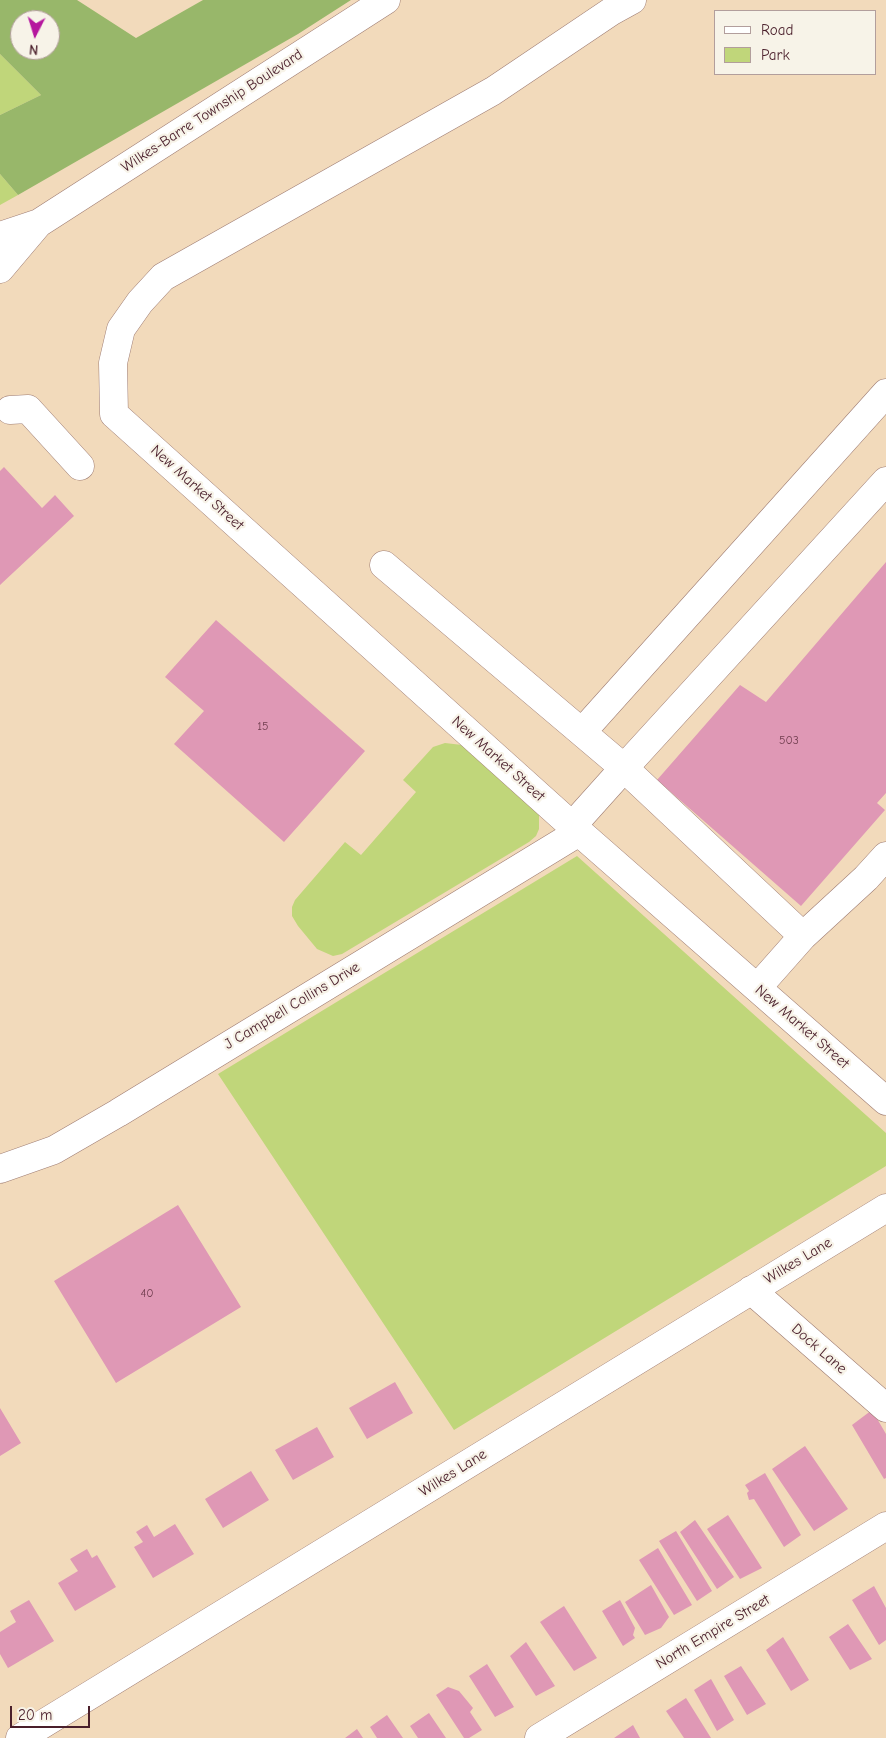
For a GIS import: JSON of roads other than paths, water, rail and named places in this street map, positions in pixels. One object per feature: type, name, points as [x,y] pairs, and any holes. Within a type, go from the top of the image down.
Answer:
[{"type":"street","name":"New Market Street","points":[[632,0],[612,11],[484,96],[162,277],[140,302],[121,329],[114,363],[114,414],[575,829],[886,1101]]},
{"type":"street","name":"Wilkes-Barre Township Boulevard","points":[[0,236],[39,223],[383,1]]},
{"type":"street","name":"Wilkes-Barre Township Boulevard","points":[[0,268],[39,223]]},
{"type":"street","points":[[582,732],[886,393]]},
{"type":"street","points":[[3,409],[28,409],[80,466]]},
{"type":"street","name":"J Campbell Collins Drive","points":[[0,1169],[54,1150],[118,1113],[575,829],[624,768],[886,481]]},
{"type":"street","points":[[384,565],[624,768],[803,936]]},
{"type":"street","points":[[757,988],[803,936],[866,878],[886,856]]},
{"type":"street","name":"Wilkes Lane","points":[[20,1738],[886,1208]]},
{"type":"street","name":"Dock Lane","points":[[751,1290],[886,1408]]},
{"type":"street","name":"North Empire Street","points":[[539,1738],[886,1526]]}]
